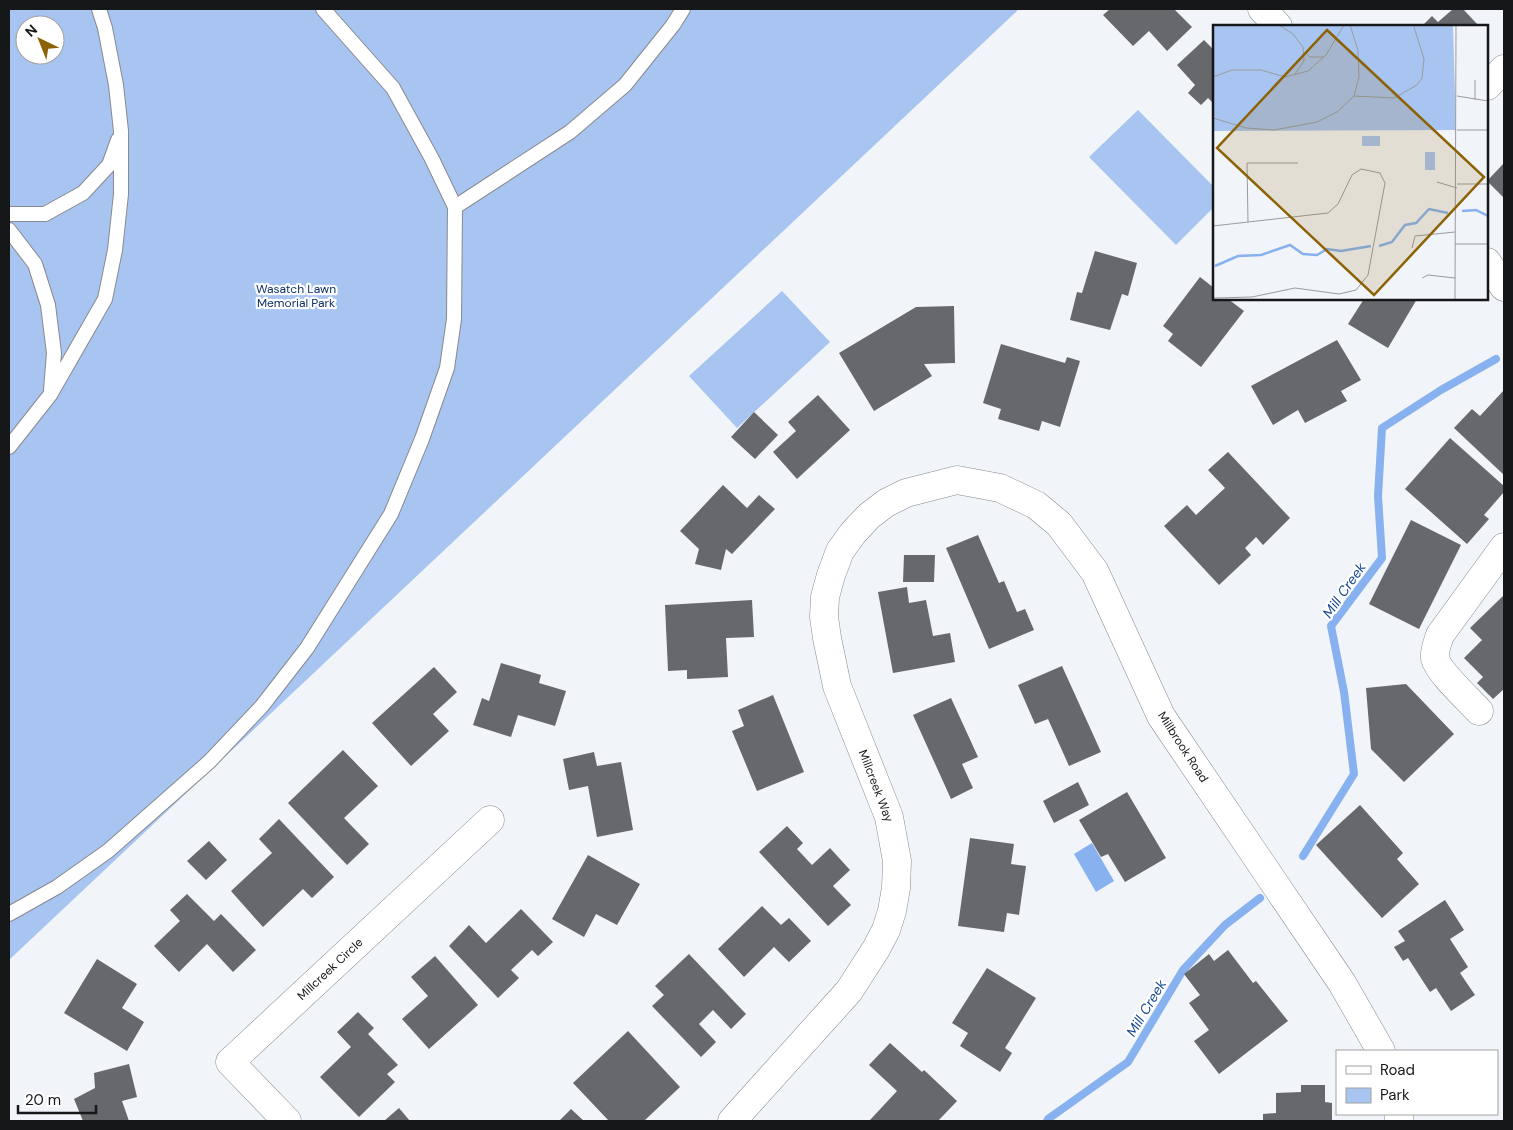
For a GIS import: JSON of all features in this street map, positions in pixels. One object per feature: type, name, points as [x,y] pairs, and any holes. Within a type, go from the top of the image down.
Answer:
[{"type":"street","points":[[1262,9],[1277,25]]},
{"type":"street","points":[[1488,85],[1504,69]]},
{"type":"street","points":[[1488,263],[1504,286]]},
{"type":"street","name":"Millbrook Road","points":[[906,493],[957,480],[1000,488],[1036,505],[1060,524],[1095,572],[1161,716],[1342,983],[1381,1050]]},
{"type":"street","name":"Millcreek Way","points":[[732,1121],[850,992],[876,949],[892,911],[897,870],[894,837],[889,817],[837,686],[824,618],[825,597],[840,551],[869,516],[886,503],[906,493]]},
{"type":"street","points":[[1479,711],[1444,674],[1436,660],[1435,649],[1440,635],[1504,547]]},
{"type":"street","name":"Millcreek Circle","points":[[287,1121],[230,1062],[490,820]]},
{"type":"lane","points":[[9,447],[50,394],[105,298],[114,250],[121,194],[121,131],[116,85],[105,28],[99,9]]},
{"type":"lane","points":[[9,914],[57,887],[108,851],[209,762],[262,706],[307,648],[391,514],[422,439],[447,368],[454,320],[455,207],[432,159],[393,88],[323,9]]},
{"type":"lane","points":[[455,207],[570,132],[625,85],[673,25],[683,9]]},
{"type":"lane","points":[[9,214],[45,214],[83,193],[109,165],[121,131]]},
{"type":"lane","points":[[9,230],[35,264],[48,305],[54,353],[50,394]]},
{"type":"green space","name":"Wasatch Lawn Memorial Park","points":[[9,9],[1019,9],[9,960]]},
{"type":"green space","points":[[1138,110],[1213,186],[1213,208],[1176,245],[1089,157]]},
{"type":"green space","points":[[782,291],[830,342],[737,428],[689,376]]},
{"type":"shaded area","points":[[1092,843],[1114,881],[1096,892],[1074,854]]},
{"type":"building","points":[[1110,9],[1174,9],[1192,27],[1167,51],[1149,31],[1133,46],[1103,15]]},
{"type":"building","points":[[1453,9],[1463,9],[1478,25],[1423,25],[1432,16],[1438,22]]},
{"type":"building","points":[[1204,40],[1213,49],[1213,103],[1208,98],[1201,105],[1188,93],[1195,85],[1177,65]]},
{"type":"building","points":[[1504,163],[1504,198],[1488,182]]},
{"type":"building","points":[[1095,251],[1137,263],[1128,296],[1122,294],[1110,330],[1070,320],[1077,292],[1082,293]]},
{"type":"building","points":[[1200,277],[1213,287],[1213,300],[1229,300],[1244,311],[1201,367],[1168,341],[1173,334],[1163,326]]},
{"type":"building","points":[[1363,300],[1416,300],[1388,348],[1348,324]]},
{"type":"building","points":[[954,306],[955,363],[924,364],[932,376],[874,411],[839,353],[916,307]]},
{"type":"building","points":[[1337,340],[1361,380],[1341,391],[1347,401],[1305,423],[1298,410],[1273,425],[1251,386]]},
{"type":"building","points":[[1001,344],[1065,363],[1067,357],[1080,361],[1060,427],[1042,421],[1039,431],[998,419],[1001,409],[983,403]]},
{"type":"building","points":[[1504,390],[1504,475],[1454,428],[1472,409],[1480,416]]},
{"type":"building","points":[[818,395],[850,430],[797,479],[773,452],[796,431],[788,422]]},
{"type":"building","points":[[754,412],[778,435],[755,459],[731,437]]},
{"type":"building","points":[[1450,438],[1504,486],[1504,492],[1484,515],[1489,519],[1467,544],[1405,489]]},
{"type":"building","points":[[1228,452],[1290,518],[1263,545],[1256,537],[1245,548],[1251,555],[1219,585],[1164,526],[1187,505],[1196,515],[1225,488],[1208,470]]},
{"type":"building","points":[[723,485],[747,508],[759,495],[775,509],[732,554],[726,549],[721,570],[695,564],[699,549],[680,531]]},
{"type":"building","points":[[1411,520],[1461,545],[1419,629],[1369,604]]},
{"type":"building","points":[[978,535],[999,583],[1004,581],[1017,612],[1025,609],[1034,630],[989,649],[946,548]]},
{"type":"building","points":[[904,555],[935,555],[934,582],[903,582]]},
{"type":"building","points":[[907,587],[909,603],[926,600],[933,636],[950,633],[955,662],[893,673],[878,592]]},
{"type":"building","points":[[1504,595],[1504,689],[1493,699],[1477,683],[1483,677],[1464,658],[1482,640],[1470,628]]},
{"type":"building","points":[[752,600],[754,637],[726,638],[728,677],[687,679],[687,670],[668,671],[665,605]]},
{"type":"building","points":[[501,663],[541,675],[539,683],[566,691],[555,726],[518,715],[511,737],[473,725],[482,698],[489,701]]},
{"type":"building","points":[[1062,666],[1101,752],[1069,766],[1048,719],[1035,724],[1018,685]]},
{"type":"building","points":[[434,667],[457,692],[433,714],[449,731],[411,766],[372,723]]},
{"type":"building","points":[[1406,684],[1454,734],[1404,782],[1371,749],[1366,688]]},
{"type":"building","points":[[773,695],[804,772],[757,791],[732,731],[744,726],[738,710]]},
{"type":"building","points":[[951,698],[978,757],[962,764],[973,788],[951,799],[913,715]]},
{"type":"building","points":[[343,750],[378,786],[344,818],[369,844],[347,865],[288,803]]},
{"type":"building","points":[[594,752],[597,766],[621,762],[633,830],[597,837],[588,786],[569,790],[563,759]]},
{"type":"building","points":[[1078,782],[1089,805],[1054,823],[1043,801]]},
{"type":"building","points":[[1127,792],[1166,858],[1125,882],[1108,854],[1101,857],[1079,820]]},
{"type":"building","points":[[1360,805],[1403,853],[1397,859],[1419,884],[1382,918],[1316,845]]},
{"type":"building","points":[[279,819],[334,877],[312,898],[303,889],[263,927],[231,891],[272,853],[259,839]]},
{"type":"building","points":[[787,826],[803,843],[797,849],[812,865],[830,848],[850,870],[833,886],[851,905],[828,926],[759,852]]},
{"type":"building","points":[[970,838],[1014,844],[1011,864],[1026,866],[1019,915],[1007,913],[1004,932],[958,926]]},
{"type":"building","points":[[209,841],[227,860],[206,880],[187,861]]},
{"type":"building","points":[[588,855],[640,884],[617,925],[596,914],[584,937],[552,919]]},
{"type":"building","points":[[187,894],[214,921],[221,914],[256,950],[233,972],[207,944],[179,972],[154,946],[180,921],[170,910]]},
{"type":"building","points":[[1445,900],[1464,930],[1450,939],[1468,967],[1460,973],[1475,995],[1451,1011],[1436,988],[1430,992],[1408,958],[1403,961],[1394,947],[1405,941],[1398,931]]},
{"type":"building","points":[[762,906],[781,925],[789,918],[811,941],[789,962],[774,947],[744,977],[718,949]]},
{"type":"building","points":[[521,909],[553,942],[538,956],[532,950],[511,970],[519,978],[498,998],[449,946],[469,925],[486,943]]},
{"type":"building","points":[[1228,950],[1253,983],[1256,981],[1288,1021],[1219,1074],[1194,1041],[1209,1030],[1189,1003],[1200,995],[1184,974],[1209,954],[1214,961]]},
{"type":"building","points":[[689,954],[746,1014],[731,1029],[713,1010],[699,1024],[716,1042],[701,1057],[652,1006],[664,995],[655,986]]},
{"type":"building","points":[[435,956],[478,1005],[429,1049],[402,1019],[428,996],[411,977]]},
{"type":"building","points":[[97,959],[137,984],[122,1008],[144,1022],[127,1051],[64,1013]]},
{"type":"building","points":[[987,968],[1036,998],[1005,1048],[1012,1053],[1000,1072],[960,1046],[968,1033],[952,1023]]},
{"type":"building","points":[[358,1012],[374,1028],[368,1034],[398,1065],[387,1074],[395,1082],[359,1117],[320,1077],[351,1047],[337,1032]]},
{"type":"building","points":[[628,1031],[680,1087],[644,1121],[609,1121],[573,1083]]},
{"type":"building","points":[[890,1043],[922,1072],[924,1070],[957,1101],[938,1121],[870,1120],[897,1091],[869,1065]]},
{"type":"building","points":[[129,1064],[137,1097],[122,1101],[129,1121],[83,1121],[74,1099],[95,1088],[94,1073]]},
{"type":"building","points":[[1301,1085],[1325,1085],[1325,1102],[1332,1103],[1332,1121],[1263,1121],[1263,1114],[1276,1113],[1276,1093],[1301,1092]]},
{"type":"building","points":[[399,1108],[410,1121],[384,1121]]},
{"type":"building","points":[[571,1109],[584,1121],[559,1121]]},
{"type":"waterway","name":"Mill Creek","points":[[1303,856],[1354,774],[1344,692],[1331,626],[1382,558],[1378,496],[1382,428],[1441,390],[1496,359]]},
{"type":"waterway","name":"Mill Creek","points":[[1047,1121],[1128,1062],[1183,970],[1225,925],[1260,898]]}]
